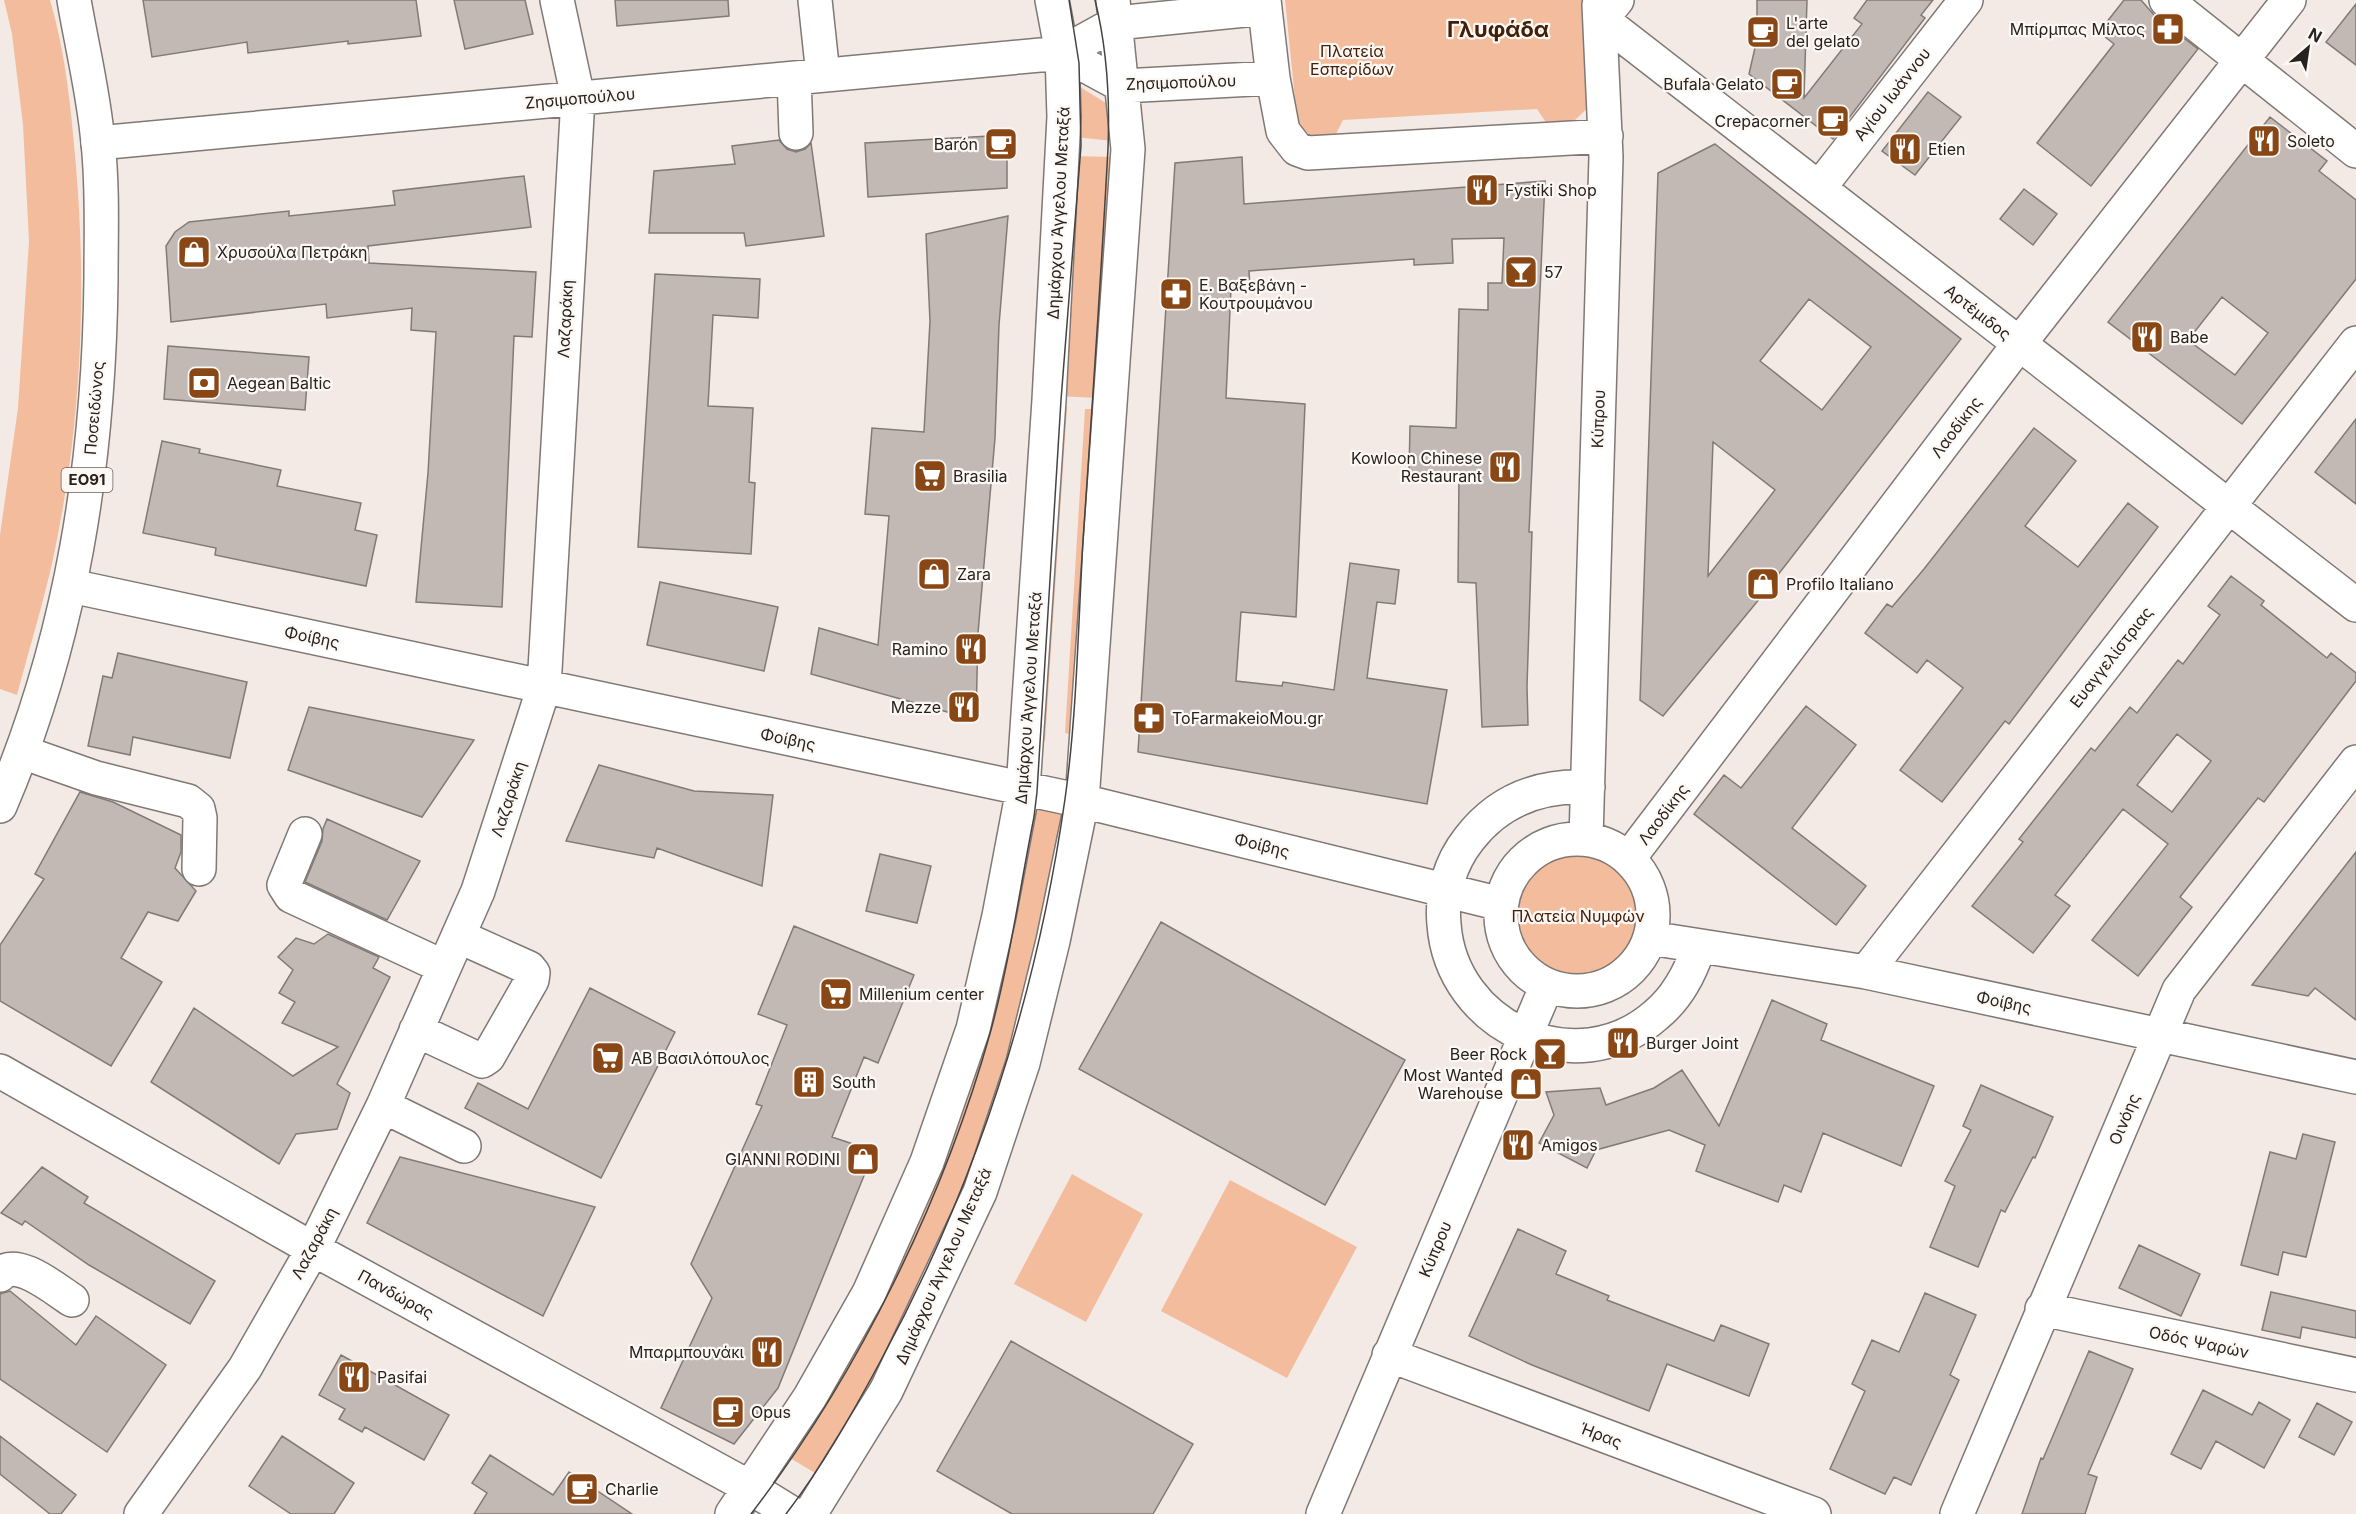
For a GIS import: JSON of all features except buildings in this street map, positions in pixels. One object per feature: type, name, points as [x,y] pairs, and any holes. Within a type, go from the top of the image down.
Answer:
[{"type":"main road","name":"Ποσειδώνος","points":[[0,806],[22,752],[51,668],[71,586],[92,449],[99,368],[101,245],[98,143],[74,0]]},
{"type":"main road","name":"Λαζαράκη","points":[[141,1514],[245,1368],[313,1249],[383,1106],[478,891],[544,687],[578,98],[558,0]]},
{"type":"main road","points":[[796,133],[809,77],[815,0]]},
{"type":"main road","name":"Δημάρχου Άγγελου Μεταξά","points":[[732,1514],[810,1397],[869,1293],[927,1162],[973,1029],[999,916],[1023,789],[1064,117],[1062,53],[1052,0]]},
{"type":"main road","name":"Αγίου Ιωάννου","points":[[1819,188],[1966,0]]},
{"type":"main road","points":[[2166,0],[2356,151]]},
{"type":"main road","name":"Λαοδίκης","points":[[1629,858],[2019,344],[2289,0]]},
{"type":"main road","name":"Ζησιμοπούλου","points":[[98,143],[1062,53],[1114,12],[1265,4]]},
{"type":"main road","points":[[1265,4],[1273,78],[1283,131],[1298,149],[1308,153],[1606,136]]},
{"type":"main road","name":"Αρτέμιδος","points":[[1605,6],[1819,188],[2356,605]]},
{"type":"main road","name":"Κύπρου","points":[[1586,839],[1606,136],[1605,6]]},
{"type":"main road","name":"Δημάρχου Άγγελου Μεταξά","points":[[810,1514],[886,1391],[980,1192],[1023,1063],[1053,941],[1082,801],[1128,148],[1114,12]]},
{"type":"main road","name":"Ζησιμοπούλου","points":[[1062,53],[1123,86],[1273,78]]},
{"type":"main road","name":"Ευαγγελίστριας","points":[[1866,972],[2356,343]]},
{"type":"main road","name":"Φοίβης","points":[[71,586],[1082,801],[1501,904]]},
{"type":"main road","points":[[22,752],[96,778],[188,801],[198,809],[200,818],[199,869]]},
{"type":"main road","name":"Οινόης","points":[[1957,1514],[2179,990],[2356,762]]},
{"type":"main road","points":[[1588,787],[1563,786],[1539,790],[1517,798],[1496,811],[1478,827],[1463,846],[1452,868],[1445,891],[1444,936],[1459,978],[1487,1013],[1526,1036],[1552,1044],[1580,1045],[1607,1041],[1633,1031],[1656,1016],[1675,996],[1690,973],[1699,947]]},
{"type":"main road","points":[[305,834],[284,885],[291,896],[444,967]]},
{"type":"main road","points":[[1562,839],[1602,842],[1629,858],[1643,875],[1651,895],[1654,916],[1650,938],[1634,967],[1606,986],[1572,991],[1547,985],[1526,971],[1510,952],[1502,928],[1501,904],[1508,882],[1521,862],[1540,847],[1562,839]]},
{"type":"main road","points":[[416,1030],[482,1061],[488,1057],[532,980],[533,974],[529,968],[458,936]]},
{"type":"main road","name":"Φοίβης","points":[[1650,938],[1866,972],[2356,1077]]},
{"type":"main road","name":"Κύπρου","points":[[1323,1514],[1547,985]]},
{"type":"main road","name":"Πανδώρας","points":[[0,1071],[313,1249],[751,1488],[793,1514]]},
{"type":"main road","points":[[383,1106],[464,1146]]},
{"type":"main road","points":[[0,1275],[12,1269],[26,1271],[72,1300]]},
{"type":"main road","name":"Οδóς Ψαρών","points":[[2042,1309],[2356,1376]]},
{"type":"main road","name":"Ήρας","points":[[1389,1355],[1814,1514]]},
{"type":"green space","points":[[4,0],[50,0],[56,20],[70,103],[81,264],[79,363],[70,461],[53,559],[17,695],[0,689],[0,535],[18,408],[29,241],[23,125],[12,34]]},
{"type":"green space","name":"Πλατεία Εσπερίδων","points":[[1285,0],[1588,0],[1591,105],[1575,120],[1549,127],[1537,109],[1343,120],[1332,142],[1320,140],[1303,129],[1297,119]]},
{"type":"green space","points":[[1072,82],[1114,108],[1113,141],[1074,137]]},
{"type":"green space","points":[[1073,156],[1114,157],[1098,398],[1057,396]]},
{"type":"green space","points":[[1057,407],[1067,407],[1045,741],[1035,739]]},
{"type":"green space","points":[[1085,409],[1096,409],[1075,735],[1065,733]]},
{"type":"green space","points":[[1029,806],[1067,814],[1000,1101],[914,1311],[820,1476],[785,1455],[851,1349]]},
{"type":"green space","name":"Πλατεία Νυμφών","points":[[1578,853],[1602,858],[1622,871],[1635,891],[1640,915],[1635,939],[1622,959],[1602,972],[1578,977],[1554,972],[1534,959],[1521,939],[1516,915],[1521,891],[1534,871],[1554,858]]},
{"type":"green space","points":[[1072,1174],[1143,1214],[1086,1322],[1014,1284]]},
{"type":"green space","points":[[1230,1180],[1357,1247],[1287,1378],[1161,1311]]},
{"type":"tram line","points":[[751,1514],[827,1404],[894,1283],[923,1221],[972,1094],[1004,977],[1037,792],[1061,400],[1081,146],[1079,63],[1069,0]]},
{"type":"tram line","points":[[786,1514],[824,1459],[859,1401],[914,1296],[945,1228],[998,1089],[1038,945],[1053,873],[1065,799],[1075,703],[1108,148],[1107,73],[1095,0]]},
{"type":"place","name":"Μπίρμπας Μίλτος","points":[[2168,29]]},
{"type":"place","name":"L'arte del gelato","points":[[1763,32]]},
{"type":"place","name":"Bufala Gelato","points":[[1787,84]]},
{"type":"place","name":"Crepacorner","points":[[1833,121]]},
{"type":"place","name":"Soleto","points":[[2264,141]]},
{"type":"place","name":"Barón","points":[[1001,144]]},
{"type":"place","name":"Etien","points":[[1905,149]]},
{"type":"place","name":"Fystiki Shop","points":[[1482,190]]},
{"type":"place","name":"Χρυσούλα Πετράκη","points":[[194,252]]},
{"type":"place","name":"57","points":[[1521,272]]},
{"type":"place","name":"Ε. Βαξεβάνη - Κουτρουμάνου","points":[[1176,294]]},
{"type":"place","name":"Babe","points":[[2147,337]]},
{"type":"place","name":"Aegean Baltic","points":[[204,383]]},
{"type":"place","name":"Kowloon Chinese Restaurant","points":[[1505,467]]},
{"type":"place","name":"Brasilia","points":[[930,476]]},
{"type":"place","name":"Zara","points":[[934,574]]},
{"type":"place","name":"Profilo Italiano","points":[[1763,584]]},
{"type":"place","name":"Ramino","points":[[971,649]]},
{"type":"place","name":"Mezze","points":[[964,707]]},
{"type":"place","name":"ToFarmakeioMou.gr","points":[[1149,718]]},
{"type":"place","name":"Millenium center","points":[[836,994]]},
{"type":"place","name":"Burger Joint","points":[[1623,1043]]},
{"type":"place","name":"Beer Rock","points":[[1550,1054]]},
{"type":"place","name":"ΑΒ Βασιλόπουλος","points":[[608,1058]]},
{"type":"place","name":"South","points":[[809,1082]]},
{"type":"place","name":"Most Wanted Warehouse","points":[[1526,1084]]},
{"type":"place","name":"Amigos","points":[[1518,1145]]},
{"type":"place","name":"GIANNI RODINI","points":[[863,1159]]},
{"type":"place","name":"Μπαρμπουνάκι","points":[[767,1352]]},
{"type":"place","name":"Pasifai","points":[[354,1377]]},
{"type":"place","name":"Opus","points":[[728,1412]]},
{"type":"place","name":"Charlie","points":[[582,1489]]},
{"type":"district","name":"Γλυφάδα","points":[[1498,29]]}]
